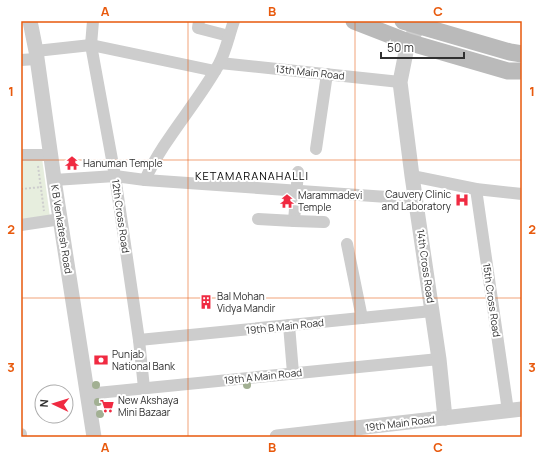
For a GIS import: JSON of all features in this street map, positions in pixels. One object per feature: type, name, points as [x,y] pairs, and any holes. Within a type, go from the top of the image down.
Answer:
[{"type":"main road","points":[[354,21],[408,42],[508,71],[522,71]]},
{"type":"main road","points":[[403,21],[421,23],[510,52],[522,54]]},
{"type":"street","name":"K B Venkatesh Road","points":[[30,21],[36,55],[43,158],[61,220],[94,437]]},
{"type":"street","name":"12th Cross Road","points":[[93,21],[91,45],[116,176],[139,340],[144,388]]},
{"type":"street","points":[[199,21],[198,28],[229,36]]},
{"type":"street","points":[[144,180],[177,125],[217,67],[234,21]]},
{"type":"street","points":[[408,42],[421,23]]},
{"type":"street","name":"14th Cross Road","points":[[408,42],[400,82],[432,311],[445,418]]},
{"type":"street","name":"13th Main Road","points":[[21,60],[36,55],[91,45],[217,67],[327,74],[400,82]]},
{"type":"street","points":[[316,149],[327,74]]},
{"type":"street","points":[[21,155],[43,158]]},
{"type":"street","points":[[294,221],[298,172]]},
{"type":"street","points":[[50,185],[116,176],[144,180],[416,199]]},
{"type":"street","points":[[412,176],[476,189],[522,194]]},
{"type":"street","name":"15th Cross Road","points":[[476,189],[515,410]]},
{"type":"street","points":[[258,219],[324,222]]},
{"type":"street","points":[[21,225],[61,220]]},
{"type":"street","points":[[347,244],[362,318]]},
{"type":"street","name":"19th B Main Road","points":[[139,340],[432,311]]},
{"type":"street","points":[[289,325],[293,373]]},
{"type":"street","name":"19th A Main Road","points":[[87,394],[438,359]]},
{"type":"street","name":"19th Main Road","points":[[278,437],[326,434],[515,410]]},
{"type":"path","points":[[43,158],[50,185],[44,215]]},
{"type":"path","points":[[21,189],[50,185]]},
{"type":"green space","points":[[21,158],[42,158],[50,217],[21,220]]},
{"type":"place","name":"Hanuman Temple","points":[[72,163]]},
{"type":"place","name":"Cauvery Clinic and Laboratory","points":[[462,200]]},
{"type":"place","name":"Marammadevi Temple","points":[[287,201]]},
{"type":"place","name":"Bal Mohan Vidya Mandir","points":[[206,302]]},
{"type":"place","name":"Punjab National Bank","points":[[101,360]]},
{"type":"place","name":"New Akshaya Mini Bazaar","points":[[107,406]]},
{"type":"district","name":"KETAMARANAHALLI","points":[[252,176]]}]
